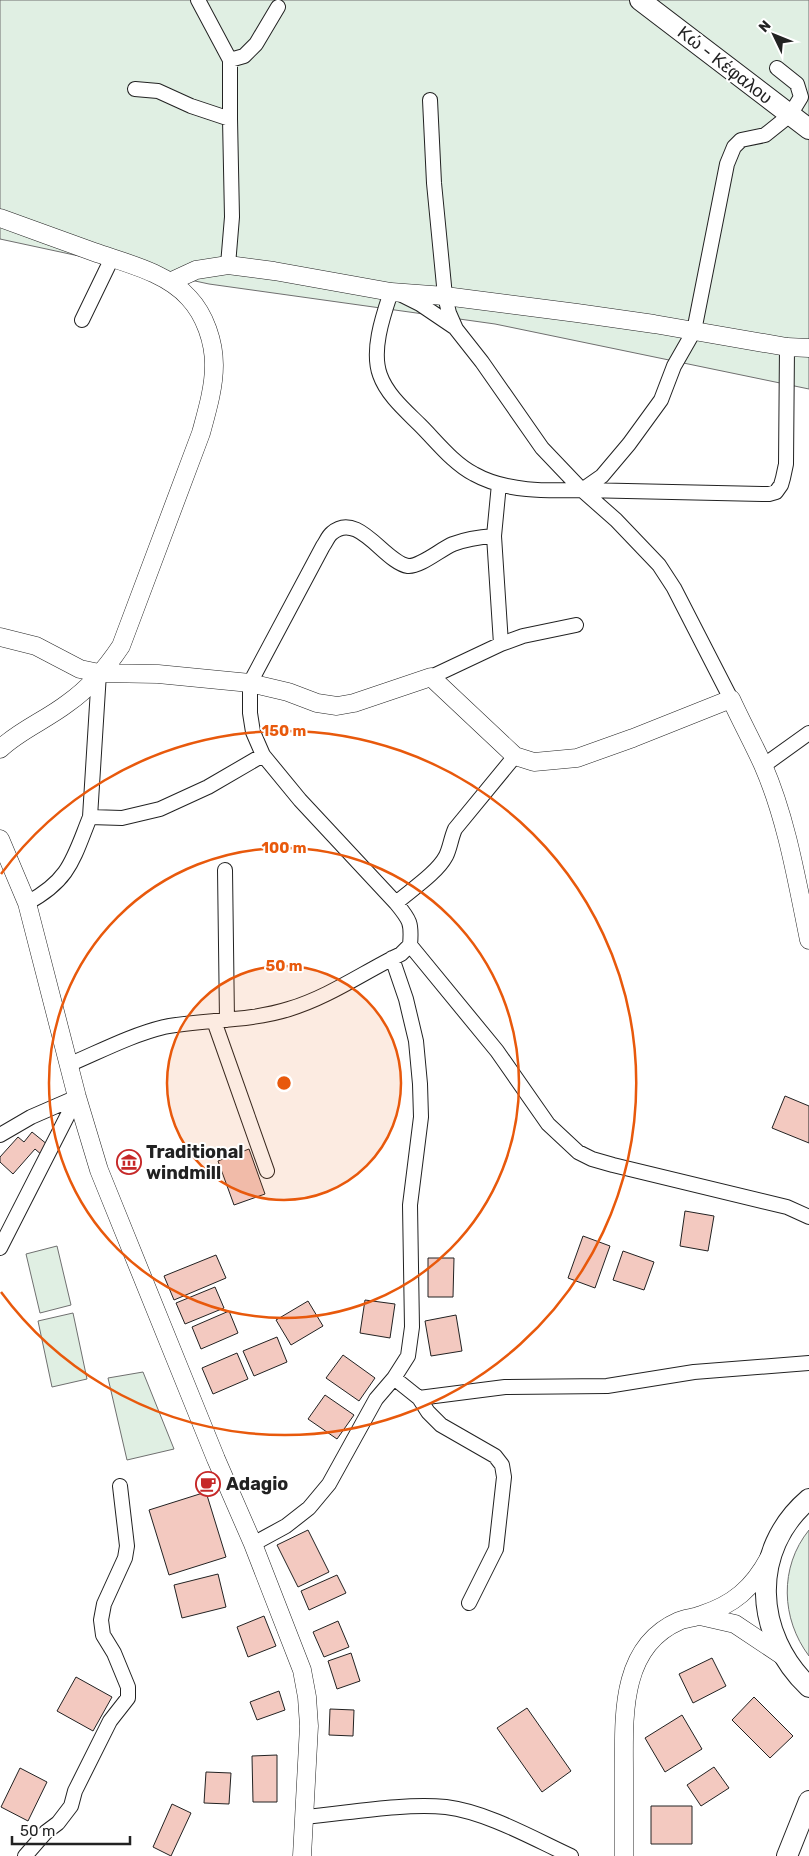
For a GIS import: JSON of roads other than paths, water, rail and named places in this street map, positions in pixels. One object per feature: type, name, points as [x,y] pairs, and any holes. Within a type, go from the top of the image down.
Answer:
[{"type":"main road","name":"Κώ - Κέφαλου","points":[[640,0],[809,129]]},
{"type":"main road","points":[[809,1498],[786,1524],[773,1549],[766,1580],[767,1612],[770,1628],[783,1656],[804,1683],[809,1702]]},
{"type":"main road","points":[[788,1856],[809,1801]]},
{"type":"street","points":[[198,0],[230,60],[232,217],[228,265]]},
{"type":"street","points":[[230,60],[244,56],[256,44],[278,6]]},
{"type":"street","points":[[582,490],[602,476],[629,444],[661,400],[674,366],[694,331],[727,164],[734,147],[741,140],[765,135],[790,114],[801,96],[797,84],[777,68]]},
{"type":"street","points":[[135,89],[158,91],[190,106],[230,119]]},
{"type":"street","points":[[430,100],[434,184],[445,296],[456,330]]},
{"type":"street","points":[[0,218],[143,269],[170,282],[189,298],[204,320],[211,342],[214,365],[209,401],[201,433],[121,646],[111,662],[68,704],[16,735],[0,749]]},
{"type":"street","points":[[82,320],[112,258]]},
{"type":"street","points":[[170,282],[196,270],[228,265],[274,271],[395,293],[445,296],[654,324],[809,348]]},
{"type":"street","points":[[395,293],[420,304],[456,330],[482,362],[542,448],[659,565],[674,588],[763,766],[792,856],[809,940]]},
{"type":"street","points":[[395,293],[378,338],[380,374],[389,391],[406,412],[447,453],[473,474],[499,484],[540,491],[582,490],[762,494],[776,492],[782,485],[786,464],[787,346]]},
{"type":"street","points":[[499,484],[494,536],[502,644]]},
{"type":"street","points":[[68,1064],[141,1034],[164,1028],[266,1016],[291,1009],[319,997],[401,954],[410,945],[411,932],[409,920],[396,903],[300,800],[264,755],[253,732],[250,713],[250,683],[323,546],[332,533],[342,527],[352,528],[366,535],[398,562],[408,566],[420,563],[453,544],[471,538],[494,536]]},
{"type":"street","points":[[0,637],[36,646],[80,669],[99,673],[158,674],[250,683],[288,692],[317,703],[337,706],[354,704],[431,677],[502,644],[524,636],[576,625]]},
{"type":"street","points":[[27,903],[44,894],[66,873],[72,863],[90,817],[99,673]]},
{"type":"street","points":[[431,677],[515,756],[534,762],[577,758],[731,699]]},
{"type":"street","points":[[763,766],[809,732]]},
{"type":"street","points":[[90,817],[122,818],[160,809],[208,787],[264,755]]},
{"type":"street","points":[[396,903],[441,864],[447,854],[449,842],[455,829],[515,756]]},
{"type":"street","points":[[0,839],[27,903],[77,1098],[99,1170],[216,1459],[253,1544],[302,1670],[307,1697],[309,1726],[302,1856]]},
{"type":"street","points":[[225,870],[220,1020],[267,1171]]},
{"type":"street","points":[[410,945],[497,1051],[548,1124],[578,1152],[592,1159],[613,1165],[787,1207],[809,1217]]},
{"type":"street","points":[[253,1544],[286,1526],[309,1508],[329,1484],[376,1399],[394,1378],[408,1356],[412,1327],[410,1205],[420,1117],[420,1084],[416,1041],[406,999],[392,958]]},
{"type":"street","points":[[0,1136],[31,1117],[77,1098]]},
{"type":"street","points":[[0,1248],[77,1098]]},
{"type":"street","points":[[418,1398],[505,1387],[607,1386],[694,1372],[809,1363]]},
{"type":"street","points":[[394,1378],[418,1398],[441,1425],[495,1456],[502,1465],[504,1477],[496,1549],[469,1603]]},
{"type":"street","points":[[25,1856],[46,1832],[58,1823],[71,1806],[75,1791],[110,1721],[128,1698],[128,1687],[114,1653],[103,1635],[100,1620],[104,1604],[125,1558],[127,1546],[120,1486]]},
{"type":"street","points":[[624,1856],[625,1704],[629,1683],[636,1666],[655,1638],[678,1622],[722,1607],[742,1594],[759,1576],[773,1549]]},
{"type":"street","points":[[700,1616],[735,1624],[783,1656]]},
{"type":"street","points":[[304,1818],[416,1806],[448,1808],[479,1814],[571,1856]]},
{"type":"place","name":"Traditional windmill","points":[[129,1162]]},
{"type":"place","name":"Adagio","points":[[208,1484]]}]
